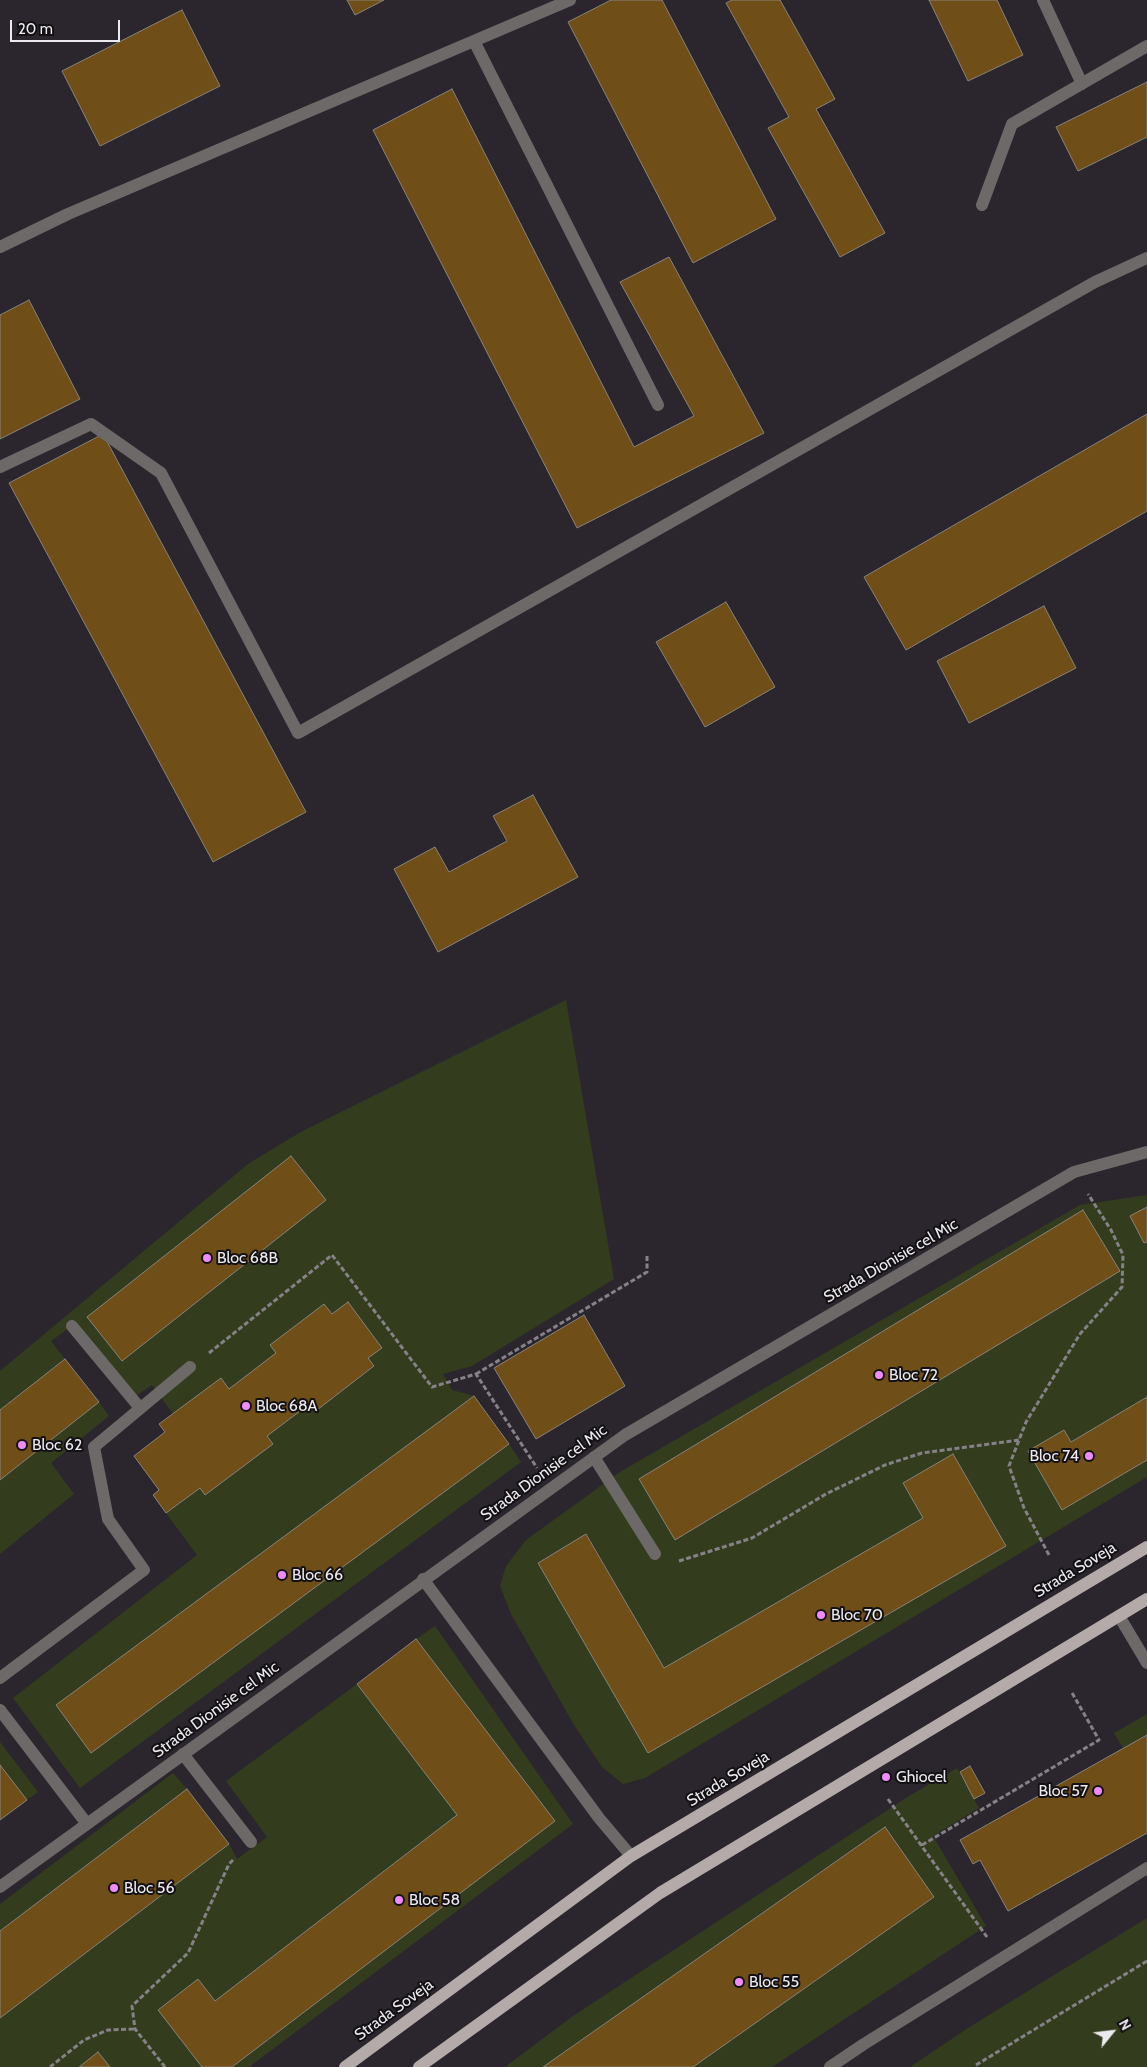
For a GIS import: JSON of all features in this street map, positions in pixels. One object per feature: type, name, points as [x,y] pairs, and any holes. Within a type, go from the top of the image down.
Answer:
[{"type":"main road","name":"Strada Soveja","points":[[345,2067],[631,1856],[1147,1547]]},
{"type":"main road","points":[[419,2067],[660,1893],[1147,1599]]},
{"type":"street","points":[[0,246],[68,214],[570,0]]},
{"type":"street","points":[[1043,0],[1082,84]]},
{"type":"street","points":[[474,41],[658,405]]},
{"type":"street","points":[[982,205],[1012,124],[1147,46]]},
{"type":"street","points":[[0,467],[92,424],[162,473],[298,733],[1095,282],[1147,258]]},
{"type":"street","name":"Strada Dionisie cel Mic","points":[[0,1887],[633,1430],[1074,1172],[1147,1152]]},
{"type":"street","points":[[72,1326],[140,1408]]},
{"type":"street","points":[[0,1678],[144,1570],[108,1519],[94,1447],[190,1367]]},
{"type":"street","points":[[594,1457],[655,1554]]},
{"type":"street","points":[[423,1580],[599,1818],[631,1856]]},
{"type":"street","points":[[1119,1616],[1147,1663]]},
{"type":"street","points":[[0,1710],[87,1824]]},
{"type":"street","points":[[183,1754],[251,1842]]},
{"type":"street","points":[[830,2067],[1147,1868]]},
{"type":"path","points":[[1049,1556],[1024,1508],[1009,1466],[1026,1422],[1080,1334],[1122,1287],[1123,1255],[1111,1230],[1074,1172]]},
{"type":"path","points":[[190,1367],[332,1255],[432,1387],[476,1374],[647,1272],[647,1256]]},
{"type":"path","points":[[476,1374],[550,1489]]},
{"type":"path","points":[[655,1554],[677,1562],[752,1538],[826,1494],[885,1465],[922,1453],[1019,1440]]},
{"type":"path","points":[[922,1845],[1099,1740],[1071,1692]]},
{"type":"path","points":[[888,1799],[1002,1958]]},
{"type":"path","points":[[165,2067],[135,2029],[132,2006],[188,1953],[229,1864],[251,1842]]},
{"type":"path","points":[[976,2065],[1147,1961]]},
{"type":"path","points":[[50,2067],[84,2040],[108,2030],[135,2029]]},
{"type":"green space","points":[[566,1000],[614,1279],[472,1366],[443,1374],[452,1390],[474,1396],[91,1752],[509,1444],[521,1462],[80,1788],[13,1698],[197,1555],[166,1513],[200,1488],[205,1495],[273,1443],[267,1436],[312,1402],[318,1409],[374,1367],[368,1358],[382,1348],[348,1303],[332,1314],[324,1304],[276,1353],[229,1389],[221,1378],[173,1414],[152,1385],[136,1396],[76,1323],[51,1341],[65,1359],[0,1410],[0,1371],[248,1164],[299,1133]]},
{"type":"green space","points":[[1147,1195],[1147,1207],[1130,1217],[1144,1243],[1147,1242],[1147,1397],[1071,1442],[1064,1430],[1028,1451],[1063,1510],[1147,1460],[1147,1477],[645,1778],[623,1784],[602,1767],[574,1725],[511,1614],[500,1586],[506,1566],[526,1540],[620,1472],[1080,1205]],"holes":[[[1083,1210],[1120,1271],[675,1539],[639,1479]],[[953,1454],[1006,1546],[648,1753],[538,1562],[587,1534],[664,1668],[923,1518],[903,1483]]]},
{"type":"green space","points":[[99,1402],[109,1416],[51,1463],[74,1494],[0,1554],[0,1480]]},
{"type":"green space","points":[[435,1626],[573,1824],[249,2067],[232,2067],[554,1821],[416,1639]]},
{"type":"green space","points":[[357,1684],[457,1815],[215,2001],[198,1979],[158,2009],[202,2067],[110,2067],[98,2052],[79,2067],[0,2067],[0,2018],[229,1844],[237,1859],[267,1837],[226,1781]]},
{"type":"green space","points":[[1147,1714],[1147,1735],[1123,1748],[1114,1733]]},
{"type":"green space","points":[[0,1742],[38,1792],[27,1800],[0,1765]]},
{"type":"green space","points":[[957,1768],[979,1808],[933,1836],[986,1926],[772,2067],[693,2067],[934,1897],[884,1827],[543,2067],[505,2067],[573,2016],[909,1796]]},
{"type":"green space","points":[[173,1773],[187,1789],[0,1931],[0,1904]]},
{"type":"green space","points":[[1147,1918],[1147,2067],[910,2067],[971,2026]]},
{"type":"building","points":[[347,0],[384,0],[355,15]]},
{"type":"building","points":[[611,0],[662,0],[776,219],[693,263],[568,22]]},
{"type":"building","points":[[732,0],[780,0],[835,99],[816,109],[885,233],[840,257],[768,128],[789,117],[726,3]]},
{"type":"building","points":[[929,0],[997,0],[1023,55],[968,81]]},
{"type":"building","points":[[182,10],[220,86],[100,146],[62,71]]},
{"type":"building","points":[[1147,82],[1147,137],[1078,171],[1056,127]]},
{"type":"building","points":[[452,89],[634,447],[694,416],[620,282],[669,257],[764,433],[577,528],[373,130]]},
{"type":"building","points":[[29,300],[80,399],[0,439],[0,315]]},
{"type":"building","points":[[1147,414],[1147,511],[906,650],[864,577]]},
{"type":"building","points":[[103,434],[306,812],[213,862],[9,483]]},
{"type":"building","points":[[726,602],[775,687],[705,727],[656,642]]},
{"type":"building","points":[[1044,606],[1076,668],[969,723],[937,661]]},
{"type":"building","points":[[533,795],[578,877],[438,952],[394,869],[435,847],[449,872],[507,841],[493,816]]},
{"type":"building","name":"Bloc 68B","points":[[291,1156],[326,1200],[122,1361],[87,1317]]},
{"type":"building","points":[[1147,1207],[1147,1242],[1144,1243],[1130,1216]]},
{"type":"building","name":"Bloc 72","points":[[1083,1210],[1120,1271],[675,1540],[639,1479]]},
{"type":"building","name":"Bloc 68A","points":[[348,1302],[382,1348],[368,1358],[374,1366],[317,1410],[312,1402],[267,1436],[273,1444],[205,1495],[200,1488],[166,1513],[153,1495],[159,1490],[134,1456],[165,1432],[159,1424],[221,1378],[229,1389],[276,1353],[270,1345],[324,1304],[332,1314]]},
{"type":"building","points":[[584,1315],[625,1386],[536,1439],[494,1368]]},
{"type":"building","name":"Bloc 62","points":[[65,1359],[99,1402],[0,1480],[0,1410]]},
{"type":"building","name":"Bloc 66","points":[[474,1396],[509,1444],[91,1753],[56,1705]]},
{"type":"building","name":"Bloc 74","points":[[1147,1397],[1147,1460],[1062,1510],[1028,1451],[1064,1430],[1071,1442]]},
{"type":"building","name":"Bloc 70","points":[[953,1454],[1006,1546],[648,1753],[538,1563],[586,1534],[664,1668],[923,1518],[903,1483]]},
{"type":"building","name":"Bloc 58","points":[[416,1639],[555,1821],[232,2067],[202,2067],[158,2010],[198,1979],[215,2001],[457,1815],[357,1684]]},
{"type":"building","name":"Bloc 57","points":[[1147,1735],[1147,1833],[1008,1911],[980,1860],[973,1864],[960,1840]]},
{"type":"building","points":[[0,1765],[27,1800],[0,1820]]},
{"type":"building","points":[[970,1766],[985,1793],[974,1799],[960,1772]]},
{"type":"building","name":"Bloc 56","points":[[187,1789],[229,1844],[0,2018],[0,1931]]},
{"type":"building","name":"Bloc 55","points":[[885,1827],[934,1897],[693,2067],[543,2067]]},
{"type":"building","points":[[98,2052],[110,2067],[79,2067]]},
{"type":"place","name":"Bloc 68B","points":[[207,1258]]},
{"type":"place","name":"Bloc 72","points":[[879,1375]]},
{"type":"place","name":"Bloc 68A","points":[[246,1406]]},
{"type":"place","name":"Bloc 62","points":[[22,1445]]},
{"type":"place","name":"Bloc 74","points":[[1089,1456]]},
{"type":"place","name":"Bloc 66","points":[[282,1575]]},
{"type":"place","name":"Bloc 70","points":[[821,1615]]},
{"type":"place","name":"Ghiocel","points":[[886,1777]]},
{"type":"place","name":"Bloc 57","points":[[1098,1791]]},
{"type":"place","name":"Bloc 56","points":[[114,1888]]},
{"type":"place","name":"Bloc 58","points":[[399,1900]]},
{"type":"place","name":"Bloc 55","points":[[739,1982]]}]
